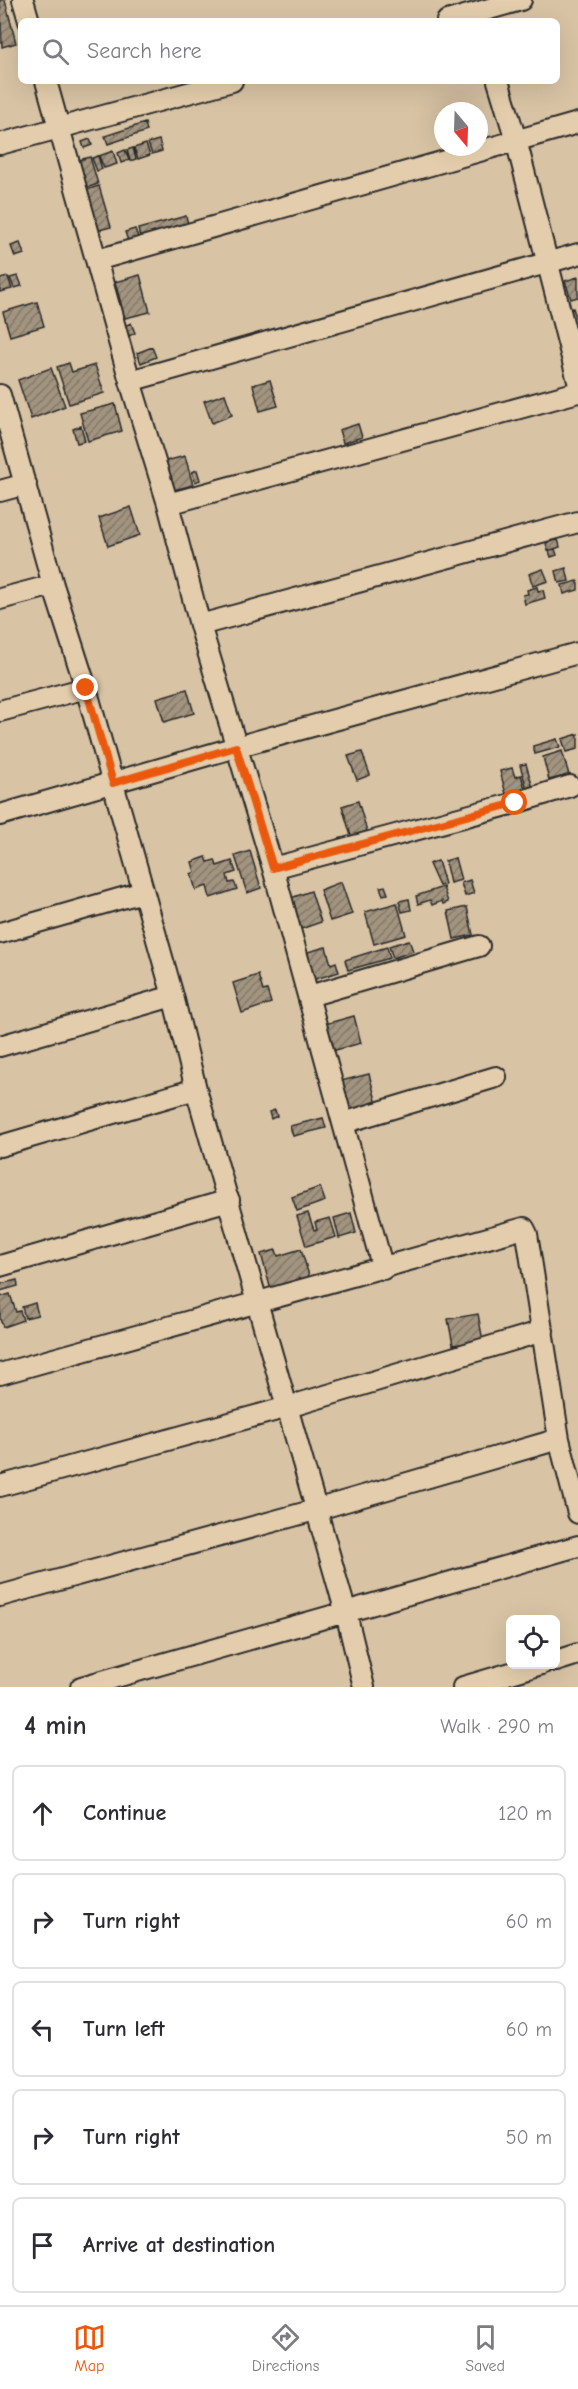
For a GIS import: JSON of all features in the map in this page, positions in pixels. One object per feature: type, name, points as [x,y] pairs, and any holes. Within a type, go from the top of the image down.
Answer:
[{"type":"street","points":[[23,0],[28,18]]},
{"type":"street","points":[[456,18],[520,0]]},
{"type":"street","points":[[47,84],[130,381],[168,504],[200,625],[273,868],[383,1269]]},
{"type":"street","points":[[0,144],[221,84]]},
{"type":"street","points":[[499,84],[516,140],[578,381]]},
{"type":"street","points":[[97,260],[578,123]]},
{"type":"street","points":[[130,381],[578,254]]},
{"type":"street","points":[[168,504],[578,392]]},
{"type":"street","points":[[0,395],[53,585],[113,783],[196,1089],[346,1613],[364,1687]]},
{"type":"street","points":[[0,491],[26,484]]},
{"type":"street","points":[[200,625],[578,522]]},
{"type":"street","points":[[0,599],[53,585]]},
{"type":"street","points":[[0,815],[578,653]]},
{"type":"street","points":[[0,711],[86,688]]},
{"type":"street","points":[[273,868],[570,786]]},
{"type":"street","points":[[0,933],[143,892]]},
{"type":"street","points":[[309,996],[479,946]]},
{"type":"street","points":[[0,1046],[172,996]]},
{"type":"street","points":[[343,1123],[496,1077]]},
{"type":"street","points":[[0,1146],[196,1089]]},
{"type":"street","points":[[0,1266],[229,1200]]},
{"type":"street","points":[[0,1374],[258,1304],[524,1228],[527,1234],[559,1439],[578,1513]]},
{"type":"street","points":[[0,1486],[288,1407],[543,1331]]},
{"type":"street","points":[[0,1596],[315,1510],[559,1439]]},
{"type":"street","points":[[81,1687],[578,1546]]},
{"type":"street","points":[[560,1659],[578,1654]]},
{"type":"street","points":[[463,1687],[528,1669]]},
{"type":"building","points":[[0,0],[5,0],[16,43],[2,47]]},
{"type":"building","points":[[145,123],[147,131],[108,144],[105,136]]},
{"type":"building","points":[[90,139],[92,145],[84,148],[82,142]]},
{"type":"building","points":[[159,140],[162,151],[152,154],[148,143]]},
{"type":"building","points":[[146,144],[150,155],[138,159],[134,148]]},
{"type":"building","points":[[133,148],[136,159],[130,161],[127,150]]},
{"type":"building","points":[[125,150],[129,160],[121,163],[118,153]]},
{"type":"building","points":[[113,151],[117,164],[104,168],[99,156]]},
{"type":"building","points":[[98,156],[102,169],[97,171],[92,158]]},
{"type":"building","points":[[90,157],[98,184],[83,189],[75,161]]},
{"type":"building","points":[[99,186],[111,227],[95,231],[83,191]]},
{"type":"building","points":[[186,216],[188,224],[140,237],[138,229]]},
{"type":"building","points":[[135,229],[138,237],[128,241],[125,232]]},
{"type":"building","points":[[20,243],[24,254],[15,257],[11,246]]},
{"type":"building","points":[[140,275],[150,312],[125,318],[115,282]]},
{"type":"building","points":[[18,276],[22,286],[14,288],[10,278]]},
{"type":"building","points":[[8,277],[12,289],[0,292],[0,279]]},
{"type":"building","points":[[578,277],[578,297],[571,299],[565,281]]},
{"type":"building","points":[[37,302],[44,326],[10,336],[3,312]]},
{"type":"building","points":[[573,308],[578,323],[566,326],[562,312]]},
{"type":"building","points":[[131,323],[135,333],[127,337],[122,327]]},
{"type":"building","points":[[152,347],[156,357],[141,363],[137,353]]},
{"type":"building","points":[[69,363],[72,372],[95,365],[104,393],[69,404],[57,367]]},
{"type":"building","points":[[51,368],[65,406],[31,419],[18,380]]},
{"type":"building","points":[[270,380],[278,406],[260,411],[253,385]]},
{"type":"building","points":[[225,394],[232,415],[212,423],[204,401]]},
{"type":"building","points":[[115,404],[122,431],[88,441],[80,413]]},
{"type":"building","points":[[358,424],[362,437],[343,443],[339,430]]},
{"type":"building","points":[[81,426],[85,441],[77,443],[73,429]]},
{"type":"building","points":[[185,456],[193,485],[170,491],[162,462]]},
{"type":"building","points":[[197,470],[200,480],[195,482],[192,472]]},
{"type":"building","points":[[131,507],[140,535],[108,546],[99,518]]},
{"type":"building","points":[[558,539],[560,547],[548,551],[546,543]]},
{"type":"building","points":[[555,549],[557,555],[551,557],[549,551]]},
{"type":"building","points":[[566,568],[569,581],[559,583],[556,571]]},
{"type":"building","points":[[543,569],[548,581],[533,586],[529,574]]},
{"type":"building","points":[[578,581],[578,590],[564,594],[562,585]]},
{"type":"building","points":[[537,587],[538,591],[543,590],[545,598],[525,604],[523,595],[528,594],[527,590]]},
{"type":"building","points":[[187,689],[194,713],[164,722],[157,698]]},
{"type":"building","points":[[578,734],[578,749],[566,752],[562,739]]},
{"type":"building","points":[[557,739],[560,747],[535,754],[533,746]]},
{"type":"building","points":[[562,751],[569,775],[549,780],[543,757]]},
{"type":"building","points":[[362,752],[370,775],[357,780],[348,756]]},
{"type":"building","points":[[526,764],[533,788],[527,789],[520,765]]},
{"type":"building","points":[[512,768],[515,777],[521,775],[525,789],[506,794],[500,771]]},
{"type":"building","points":[[358,801],[367,831],[351,836],[342,806]]},
{"type":"building","points":[[250,851],[261,888],[247,893],[235,856]]},
{"type":"building","points":[[206,857],[208,862],[215,860],[217,866],[232,861],[236,872],[227,875],[229,883],[234,882],[237,889],[210,898],[207,886],[196,890],[191,874],[195,872],[192,862]]},
{"type":"building","points":[[455,858],[461,880],[450,883],[445,861]]},
{"type":"building","points":[[438,861],[445,884],[439,886],[429,864]]},
{"type":"building","points":[[470,880],[474,893],[465,896],[461,883]]},
{"type":"building","points":[[341,882],[352,914],[330,921],[320,890]]},
{"type":"building","points":[[385,886],[388,894],[383,895],[380,887]]},
{"type":"building","points":[[443,887],[448,902],[443,904],[442,901],[432,905],[430,900],[418,904],[416,896]]},
{"type":"building","points":[[311,891],[321,922],[298,930],[288,899]]},
{"type":"building","points":[[409,899],[411,910],[402,912],[399,901]]},
{"type":"building","points":[[397,903],[406,935],[374,944],[365,912]]},
{"type":"building","points":[[467,907],[473,935],[454,939],[448,911]]},
{"type":"building","points":[[409,940],[413,951],[393,958],[389,946]]},
{"type":"building","points":[[326,947],[331,964],[336,962],[339,972],[312,980],[304,953]]},
{"type":"building","points":[[387,947],[390,958],[348,970],[345,960]]},
{"type":"building","points":[[258,975],[263,991],[267,990],[271,1003],[242,1013],[233,983]]},
{"type":"building","points":[[354,1016],[361,1043],[332,1051],[325,1024]]},
{"type":"building","points":[[369,1074],[377,1104],[349,1111],[341,1081]]},
{"type":"building","points":[[275,1110],[277,1116],[271,1119],[269,1112]]},
{"type":"building","points":[[323,1118],[326,1128],[293,1136],[290,1126]]},
{"type":"building","points":[[320,1187],[325,1201],[297,1211],[292,1197]]},
{"type":"building","points":[[308,1213],[314,1230],[317,1230],[315,1222],[330,1218],[336,1237],[306,1246],[297,1216]]},
{"type":"building","points":[[351,1213],[356,1233],[339,1238],[334,1218]]},
{"type":"building","points":[[301,1249],[310,1279],[271,1290],[261,1254],[276,1250],[278,1256]]},
{"type":"building","points":[[17,1280],[18,1286],[0,1291],[0,1284]]},
{"type":"building","points":[[10,1294],[16,1312],[20,1311],[23,1320],[3,1327],[0,1319],[0,1297]]},
{"type":"building","points":[[35,1303],[38,1315],[25,1318],[22,1307]]},
{"type":"building","points":[[478,1314],[483,1341],[453,1345],[448,1319]]},
{"type":"route","points":[[86,688],[113,783],[236,747],[273,868],[515,803]]}]
